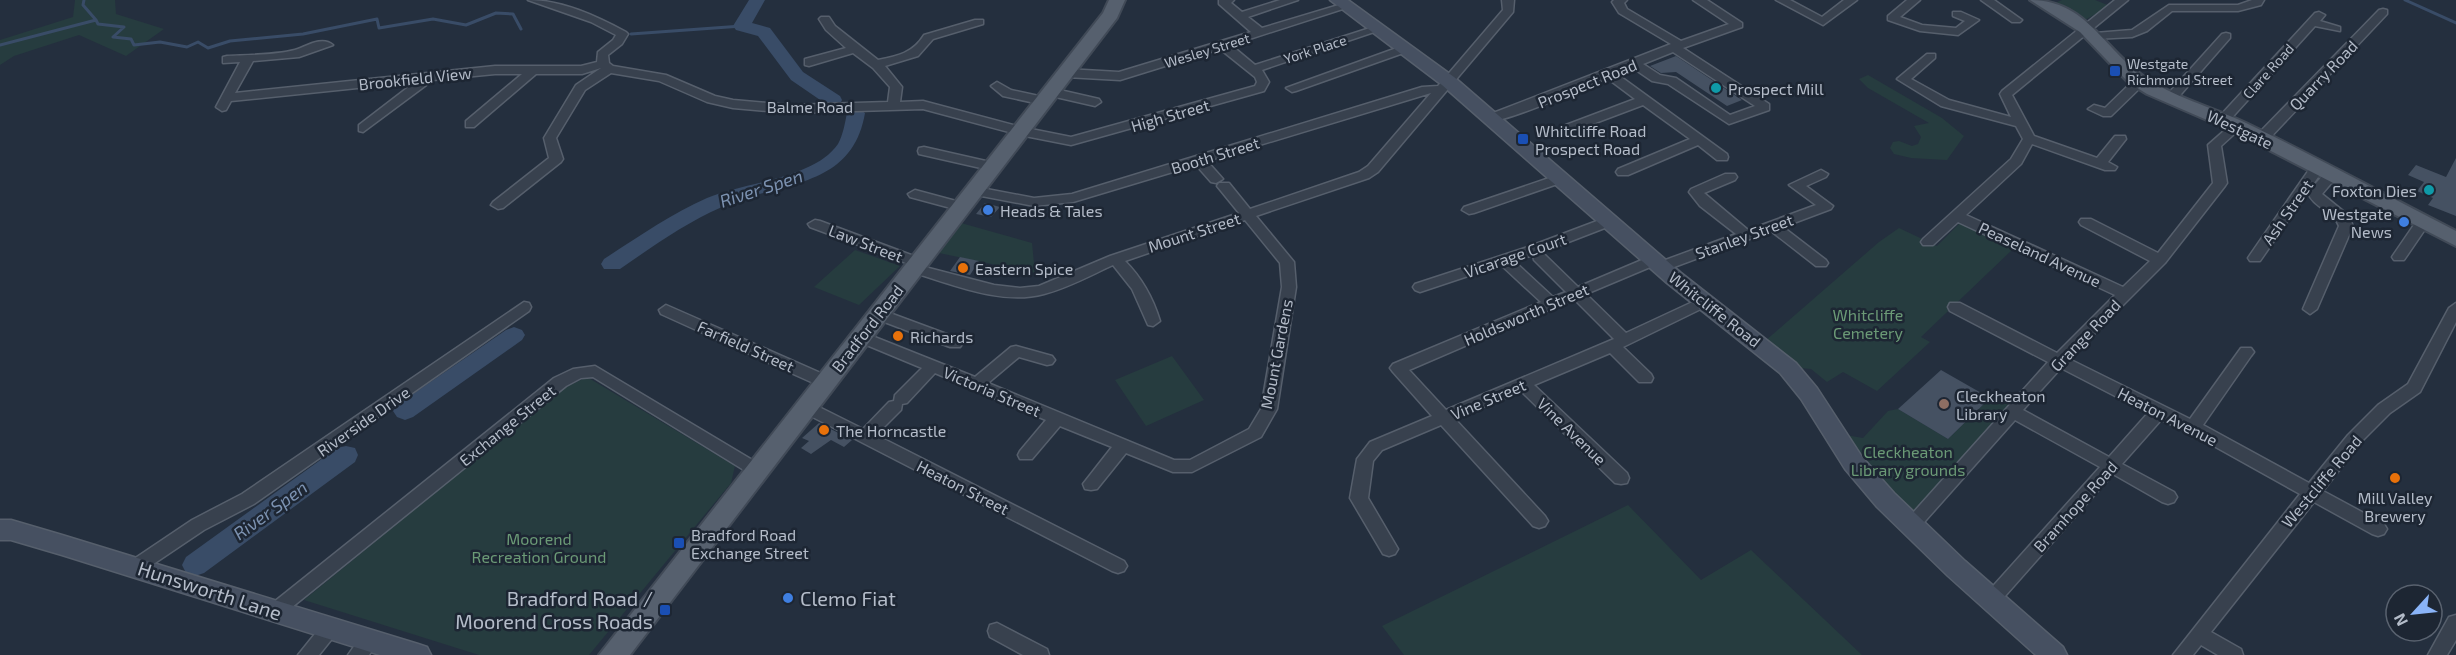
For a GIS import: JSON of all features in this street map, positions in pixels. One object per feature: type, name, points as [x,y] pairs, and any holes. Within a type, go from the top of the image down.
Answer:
[{"type":"main road","name":"Bradford Road","points":[[613,655],[862,337],[915,265],[976,191],[1112,14],[1118,0]]},
{"type":"main road","name":"Westgate","points":[[2038,0],[2090,32],[2140,81],[2171,98],[2262,138],[2456,239]]},
{"type":"main road","name":"Whitcliffe Road","points":[[1342,3],[1405,49],[1444,85],[1492,118],[1658,263],[1800,380],[1836,440],[1864,476],[1912,524],[2054,655]]},
{"type":"main road","name":"Hunsworth Lane","points":[[0,530],[11,530],[137,566],[330,630],[363,648],[411,654]]},
{"type":"street","points":[[498,205],[556,159],[550,138],[558,122],[574,101],[580,87],[606,66],[602,54],[618,42],[622,34],[595,20],[534,0]]},
{"type":"street","points":[[1228,0],[1222,2],[1260,33]]},
{"type":"street","points":[[1240,16],[1292,0]]},
{"type":"street","name":"Mount Street","points":[[915,265],[994,290],[1020,293],[1042,290],[1115,259],[1364,175],[1373,169],[1509,10],[1508,0]]},
{"type":"street","points":[[1621,0],[1618,2],[1623,11],[1765,107],[1729,120],[1672,81],[1656,78],[1635,64]]},
{"type":"street","name":"Prospect Road","points":[[1492,118],[1610,75],[1677,46],[1738,25],[1699,0]]},
{"type":"street","points":[[1782,0],[1823,22],[1851,0]]},
{"type":"street","points":[[1914,0],[1892,18],[1920,28],[1958,32],[1968,26],[1972,20],[1957,14]]},
{"type":"street","points":[[1987,0],[2016,20]]},
{"type":"street","points":[[2120,138],[2105,165],[2029,139],[2006,94],[2090,32],[2122,0]]},
{"type":"street","points":[[2090,32],[2132,34],[2143,31],[2169,8],[2238,8],[2257,3],[2258,0]]},
{"type":"street","name":"Wesley Street","points":[[1066,73],[1119,76],[1260,33],[1342,3]]},
{"type":"street","name":"Quarry Road","points":[[2262,138],[2383,12]]},
{"type":"street","points":[[825,19],[830,28],[854,49],[877,64],[896,87],[894,105]]},
{"type":"street","name":"Clare Road","points":[[2162,257],[2220,183],[2214,145],[2230,123],[2316,19],[2336,29]]},
{"type":"street","points":[[877,64],[918,53],[925,47],[928,37],[979,22]]},
{"type":"street","name":"York Place","points":[[1254,69],[1377,29]]},
{"type":"street","points":[[2171,98],[2226,36]]},
{"type":"street","points":[[227,60],[299,53],[312,46],[327,45]]},
{"type":"street","points":[[1223,45],[1254,69]]},
{"type":"street","points":[[808,62],[854,49]]},
{"type":"street","points":[[1292,88],[1405,49]]},
{"type":"street","points":[[1931,56],[1903,79],[1944,103],[2020,123]]},
{"type":"street","name":"Brookfield View","points":[[248,59],[224,102],[495,70],[582,70],[606,66]]},
{"type":"street","name":"Balme Road","points":[[606,66],[662,78],[711,99],[733,104],[791,109],[923,105],[1020,131]]},
{"type":"street","name":"High Street","points":[[1020,131],[1071,141],[1089,139],[1260,88],[1263,82],[1254,69]]},
{"type":"street","points":[[470,124],[533,70]]},
{"type":"street","points":[[1610,75],[1722,157]]},
{"type":"street","points":[[363,128],[429,77]]},
{"type":"street","points":[[2094,109],[2107,113],[2140,81]]},
{"type":"street","name":"Booth Street","points":[[976,191],[1020,201],[1049,202],[1073,198],[1444,85]]},
{"type":"street","points":[[997,86],[1007,93],[1095,102]]},
{"type":"street","points":[[1570,128],[1644,100]]},
{"type":"street","points":[[1928,242],[2016,161],[2029,139]]},
{"type":"street","points":[[1623,172],[1699,140]]},
{"type":"street","points":[[924,151],[994,167]]},
{"type":"street","name":"Mount Gardens","points":[[1123,445],[1173,466],[1192,466],[1255,433],[1269,409],[1289,287],[1287,262],[1199,160]]},
{"type":"street","points":[[2310,309],[2346,226],[2343,218],[2315,195],[2325,170]]},
{"type":"street","name":"Ash Street","points":[[2255,258],[2325,170]]},
{"type":"street","name":"Stanley Street","points":[[1658,263],[1744,233],[1773,226],[1826,206],[1796,185],[1821,174]]},
{"type":"street","points":[[1730,177],[1696,192],[1705,203],[1744,233]]},
{"type":"street","points":[[1469,210],[1561,178]]},
{"type":"street","points":[[915,194],[962,207]]},
{"type":"street","name":"Peaseland Avenue","points":[[1955,215],[2124,293]]},
{"type":"street","name":"Vicarage Court","points":[[1420,287],[1504,260],[1610,221]]},
{"type":"street","points":[[2086,222],[2162,257]]},
{"type":"street","points":[[2399,257],[2423,222]]},
{"type":"street","name":"Law Street","points":[[815,224],[915,265]]},
{"type":"street","points":[[1773,226],[1821,263]]},
{"type":"street","points":[[1539,256],[1576,293],[1645,378]]},
{"type":"street","name":"Grange Road","points":[[1912,524],[2058,361],[2162,257]]},
{"type":"street","points":[[1115,259],[1126,269],[1147,299],[1153,321]]},
{"type":"street","points":[[1504,260],[1551,303]]},
{"type":"street","name":"Holdsworth Street","points":[[1443,418],[1398,368],[1551,303],[1658,263]]},
{"type":"street","name":"Vine Street","points":[[1389,549],[1359,498],[1365,459],[1376,446],[1618,343],[1704,302]]},
{"type":"street","name":"Riverside Drive","points":[[137,566],[198,525],[248,500],[524,307]]},
{"type":"street","name":"Heaton Avenue","points":[[1955,307],[2158,412],[2193,427],[2378,529]]},
{"type":"street","name":"Westcliffe Road","points":[[2182,655],[2354,439],[2384,409],[2414,388],[2456,308]]},
{"type":"street","name":"Farfield Street","points":[[666,310],[825,382]]},
{"type":"street","points":[[879,314],[956,343]]},
{"type":"street","name":"Victoria Street","points":[[862,337],[1123,445]]},
{"type":"street","points":[[977,384],[1016,351],[1047,360]]},
{"type":"street","points":[[2193,427],[2246,352]]},
{"type":"street","points":[[865,437],[933,366]]},
{"type":"street","name":"Exchange Street","points":[[275,611],[560,382],[583,371],[595,371],[758,471]]},
{"type":"street","name":"Vine Avenue","points":[[1523,384],[1621,478]]},
{"type":"street","name":"Heaton Street","points":[[807,407],[1118,566]]},
{"type":"street","points":[[2014,412],[2168,497]]},
{"type":"street","name":"Bramhope Road","points":[[1992,599],[2158,412]]},
{"type":"street","points":[[1026,455],[1057,418]]},
{"type":"street","points":[[1443,418],[1539,521]]},
{"type":"street","points":[[1092,484],[1123,445]]},
{"type":"street","points":[[2437,655],[2456,623]]},
{"type":"street","points":[[307,655],[330,630]]},
{"type":"street","points":[[997,631],[1040,655]]},
{"type":"street","points":[[2198,634],[2234,655]]},
{"type":"green space","points":[[75,0],[115,0],[116,14],[164,29],[126,56],[79,35],[14,56],[0,65],[0,40],[73,17]]},
{"type":"green space","points":[[2062,0],[2095,0],[2110,6],[2085,20],[2055,3]]},
{"type":"green space","points":[[1868,75],[1942,118],[1964,136],[1947,160],[1911,158],[1894,154],[1890,148],[1893,142],[1899,141],[1912,146],[1918,144],[1921,137],[1914,126],[1929,123],[1868,88],[1859,79]]},
{"type":"green space","points":[[961,223],[1032,243],[1035,273],[939,253]]},
{"type":"green space","name":"Whitcliffe Cemetery","points":[[1960,223],[2013,249],[1921,337],[1930,342],[1877,391],[1843,372],[1827,382],[1811,369],[1800,368],[1765,341],[1879,242],[1899,228],[1937,246]]},
{"type":"green space","points":[[855,250],[900,266],[859,305],[814,287]]},
{"type":"green space","points":[[1172,356],[1204,400],[1146,426],[1115,380]]},
{"type":"green space","name":"Moorend Recreation Ground","points":[[587,377],[735,466],[731,483],[589,655],[479,655],[304,600],[562,389]]},
{"type":"green space","name":"Cleckheaton Library grounds","points":[[1996,393],[2017,404],[1910,517],[1840,434],[1863,438],[1888,411],[1898,409],[1948,439],[1991,397],[1998,399]]},
{"type":"green space","points":[[1628,505],[1701,580],[1751,550],[1862,655],[1404,655],[1382,626]]},
{"type":"building","name":"Prospect Mill","points":[[1676,56],[1742,100],[1727,106],[1676,72],[1661,73],[1650,66]]},
{"type":"building","name":"Foxton Dies","points":[[2456,158],[2456,216],[2428,205],[2433,198],[2417,191],[2424,182],[2408,175],[2416,165],[2446,177]]},
{"type":"building","name":"Heads & Tales","points":[[985,203],[1000,207],[991,217],[976,214]]},
{"type":"building","name":"Eastern Spice","points":[[960,257],[979,261],[970,275],[950,271]]},
{"type":"building","name":"Cleckheaton Library","points":[[1941,370],[1990,398],[1948,439],[1898,409]]},
{"type":"building","name":"The Horncastle","points":[[819,423],[852,440],[844,447],[831,440],[811,454],[801,448],[809,441],[802,438]]},
{"type":"waterway","points":[[84,0],[83,5],[96,20]]},
{"type":"waterway","name":"River Spen","points":[[757,0],[742,26],[764,32],[797,76],[833,100]]},
{"type":"waterway","points":[[2405,0],[2456,23]]},
{"type":"waterway","points":[[96,20],[98,24],[124,27],[113,37],[131,39],[134,45],[160,42],[187,47],[198,42],[208,48],[230,41],[303,34],[377,19],[379,28],[433,19],[466,25],[496,13],[513,14],[521,29]]},
{"type":"waterway","points":[[0,45],[96,20]]},
{"type":"waterway","points":[[631,34],[742,26]]},
{"type":"waterway","name":"River Spen","points":[[612,264],[702,208],[731,196],[798,178],[829,162],[848,143],[856,113]]},
{"type":"waterway","name":"River Spen","points":[[405,411],[514,335]]},
{"type":"waterway","name":"River Spen","points":[[195,565],[346,455]]},
{"type":"place","name":"Westgate Richmond Street","points":[[2115,71]]},
{"type":"place","name":"Prospect Mill","points":[[1716,88]]},
{"type":"place","name":"Whitcliffe Road Prospect Road","points":[[1523,139]]},
{"type":"place","name":"Foxton Dies","points":[[2429,190]]},
{"type":"place","name":"Heads & Tales","points":[[988,210]]},
{"type":"place","name":"Westgate News","points":[[2404,222]]},
{"type":"place","name":"Eastern Spice","points":[[963,268]]},
{"type":"place","name":"Richards","points":[[898,336]]},
{"type":"place","name":"Cleckheaton Library","points":[[1944,404]]},
{"type":"place","name":"The Horncastle","points":[[824,430]]},
{"type":"place","name":"Mill Valley Brewery","points":[[2395,478]]},
{"type":"place","name":"Bradford Road Exchange Street","points":[[679,543]]},
{"type":"place","name":"Clemo Fiat","points":[[788,598]]},
{"type":"place","name":"Bradford Road / Moorend Cross Roads","points":[[665,610]]}]
